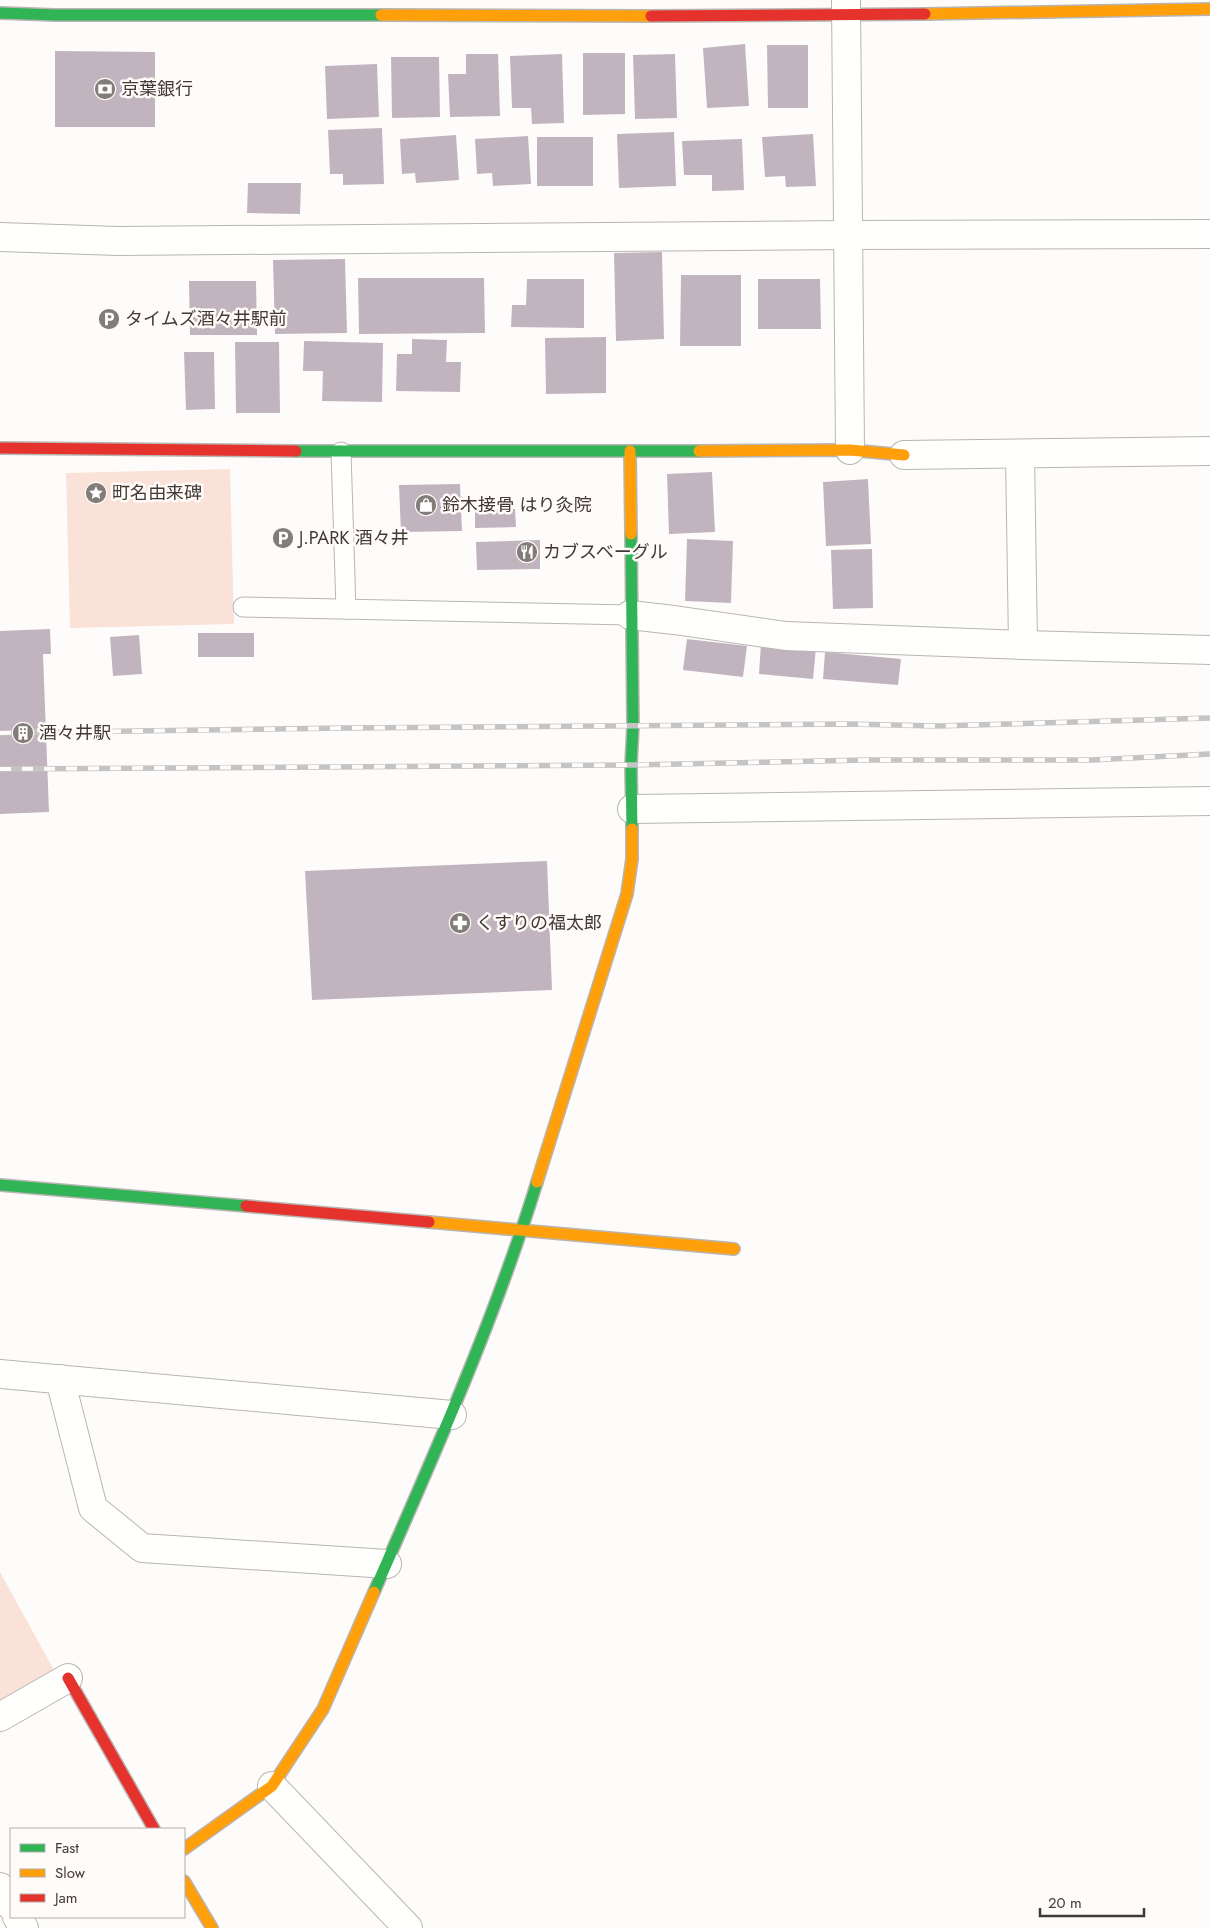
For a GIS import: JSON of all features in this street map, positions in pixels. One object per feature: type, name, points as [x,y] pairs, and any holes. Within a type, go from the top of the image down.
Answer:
[{"type":"street","points":[[0,13],[267,8],[1210,10]]},
{"type":"street","points":[[846,8],[850,450]]},
{"type":"street","points":[[0,238],[118,240],[1210,234]]},
{"type":"street","points":[[0,448],[340,452],[850,450],[904,455],[1210,451]]},
{"type":"street","points":[[185,1848],[272,1786],[323,1709],[452,1416],[522,1231],[627,894],[632,859],[630,452]]},
{"type":"street","points":[[1020,454],[1023,645]]},
{"type":"street","points":[[630,615],[786,636],[1210,650]]},
{"type":"street","points":[[632,809],[1210,801]]},
{"type":"street","points":[[0,1185],[734,1249]]},
{"type":"street","points":[[0,1374],[452,1416]]},
{"type":"street","points":[[60,1379],[93,1508],[142,1548],[387,1564]]},
{"type":"street","points":[[0,1718],[68,1678],[153,1828]]},
{"type":"street","points":[[272,1786],[408,1928]]},
{"type":"street","points":[[185,1882],[212,1928]]},
{"type":"street","points":[[0,1887],[10,1904]]},
{"type":"lane","points":[[340,452],[346,609]]},
{"type":"lane","points":[[243,607],[630,615]]},
{"type":"shaded area","points":[[230,469],[234,624],[70,628],[66,473]]},
{"type":"shaded area","points":[[0,1572],[55,1672],[0,1704]]},
{"type":"building","points":[[745,44],[749,106],[707,108],[703,48]]},
{"type":"building","points":[[767,45],[808,45],[808,108],[768,108]]},
{"type":"building","name":"京葉銀行","points":[[55,51],[155,52],[155,127],[55,127]]},
{"type":"building","points":[[583,53],[625,53],[625,114],[583,115]]},
{"type":"building","points":[[466,54],[498,54],[500,116],[450,117],[448,74],[466,74]]},
{"type":"building","points":[[562,54],[564,123],[532,124],[531,108],[512,108],[510,56]]},
{"type":"building","points":[[675,54],[677,118],[635,119],[633,55]]},
{"type":"building","points":[[391,57],[439,57],[440,117],[392,118]]},
{"type":"building","points":[[377,64],[379,117],[327,119],[325,66]]},
{"type":"building","points":[[382,128],[384,184],[343,185],[343,174],[330,174],[328,130]]},
{"type":"building","points":[[674,132],[676,186],[619,188],[617,134]]},
{"type":"building","points":[[813,134],[816,186],[786,187],[785,176],[765,177],[762,137]]},
{"type":"building","points":[[456,135],[459,180],[416,183],[415,173],[402,174],[400,139]]},
{"type":"building","points":[[528,136],[531,184],[493,186],[492,173],[477,174],[475,139]]},
{"type":"building","points":[[537,137],[593,137],[593,186],[537,186]]},
{"type":"building","points":[[742,139],[744,190],[712,191],[712,175],[684,175],[682,141]]},
{"type":"building","points":[[248,183],[301,183],[300,214],[247,213]]},
{"type":"building","points":[[662,252],[664,339],[616,341],[614,253]]},
{"type":"building","points":[[345,259],[347,333],[275,334],[273,260]]},
{"type":"building","points":[[681,275],[741,275],[741,346],[680,346]]},
{"type":"building","points":[[358,278],[484,278],[485,333],[359,334]]},
{"type":"building","points":[[527,279],[584,279],[584,328],[511,327],[512,305],[526,305]]},
{"type":"building","points":[[758,279],[820,279],[821,329],[758,329]]},
{"type":"building","points":[[189,281],[256,281],[257,335],[190,335]]},
{"type":"building","points":[[606,337],[606,393],[546,394],[545,338]]},
{"type":"building","points":[[412,339],[447,340],[446,362],[461,362],[460,392],[396,391],[397,354],[412,354]]},
{"type":"building","points":[[304,341],[383,343],[382,402],[322,401],[323,371],[303,371]]},
{"type":"building","points":[[235,342],[279,342],[280,413],[236,413]]},
{"type":"building","points":[[184,352],[214,352],[215,409],[186,410]]},
{"type":"building","points":[[712,472],[715,532],[669,534],[667,474]]},
{"type":"building","points":[[868,479],[871,544],[826,546],[823,482]]},
{"type":"building","points":[[460,484],[462,531],[401,532],[399,485]]},
{"type":"building","points":[[515,509],[516,527],[475,528],[475,510]]},
{"type":"building","points":[[687,539],[733,541],[731,603],[685,601]]},
{"type":"building","points":[[540,540],[540,569],[477,570],[476,542]]},
{"type":"building","points":[[872,549],[873,608],[833,609],[831,550]]},
{"type":"building","name":"酒々井駅","points":[[50,629],[51,654],[43,654],[49,812],[0,814],[0,631]]},
{"type":"building","points":[[198,633],[254,633],[254,657],[198,657]]},
{"type":"building","points":[[139,635],[142,674],[113,676],[110,637]]},
{"type":"building","points":[[687,639],[747,646],[743,677],[683,670]]},
{"type":"building","points":[[761,643],[816,647],[813,679],[759,674]]},
{"type":"building","points":[[825,652],[901,659],[898,685],[823,679]]},
{"type":"building","points":[[547,861],[552,990],[312,1000],[305,871]]},
{"type":"railway","points":[[0,733],[850,724],[937,726],[1210,718]]},
{"type":"railway","points":[[0,769],[631,765],[867,760],[1092,760],[1210,754]]},
{"type":"traffic: fast","points":[[0,13],[56,15],[381,15]]},
{"type":"traffic: fast","points":[[296,451],[699,451]]},
{"type":"traffic: fast","points":[[631,534],[632,829]]},
{"type":"traffic: fast","points":[[374,1592],[462,1389],[502,1286],[537,1182]]},
{"type":"traffic: fast","points":[[0,1185],[246,1206]]},
{"type":"traffic: slow","points":[[925,14],[1210,9]]},
{"type":"traffic: slow","points":[[381,15],[651,16]]},
{"type":"traffic: slow","points":[[699,451],[850,450],[904,455]]},
{"type":"traffic: slow","points":[[630,451],[631,534]]},
{"type":"traffic: slow","points":[[537,1182],[627,894],[632,859],[632,829]]},
{"type":"traffic: slow","points":[[429,1222],[734,1249]]},
{"type":"traffic: slow","points":[[185,1848],[272,1786],[323,1709],[374,1592]]},
{"type":"traffic: slow","points":[[185,1883],[212,1928]]},
{"type":"traffic: jam","points":[[651,16],[925,14]]},
{"type":"traffic: jam","points":[[0,448],[296,451]]},
{"type":"traffic: jam","points":[[246,1206],[429,1222]]},
{"type":"traffic: jam","points":[[68,1678],[153,1828]]},
{"type":"place","name":"京葉銀行","points":[[105,89]]},
{"type":"place","name":"タイムズ酒々井駅前","points":[[109,319]]},
{"type":"place","name":"町名由来碑","points":[[96,493]]},
{"type":"place","name":"鈴木接骨 はり灸院","points":[[426,505]]},
{"type":"place","name":"J.PARK 酒々井","points":[[283,538]]},
{"type":"place","name":"カブスベーグル","points":[[527,552]]},
{"type":"place","name":"酒々井駅","points":[[23,733]]},
{"type":"place","name":"くすりの福太郎","points":[[460,923]]}]
